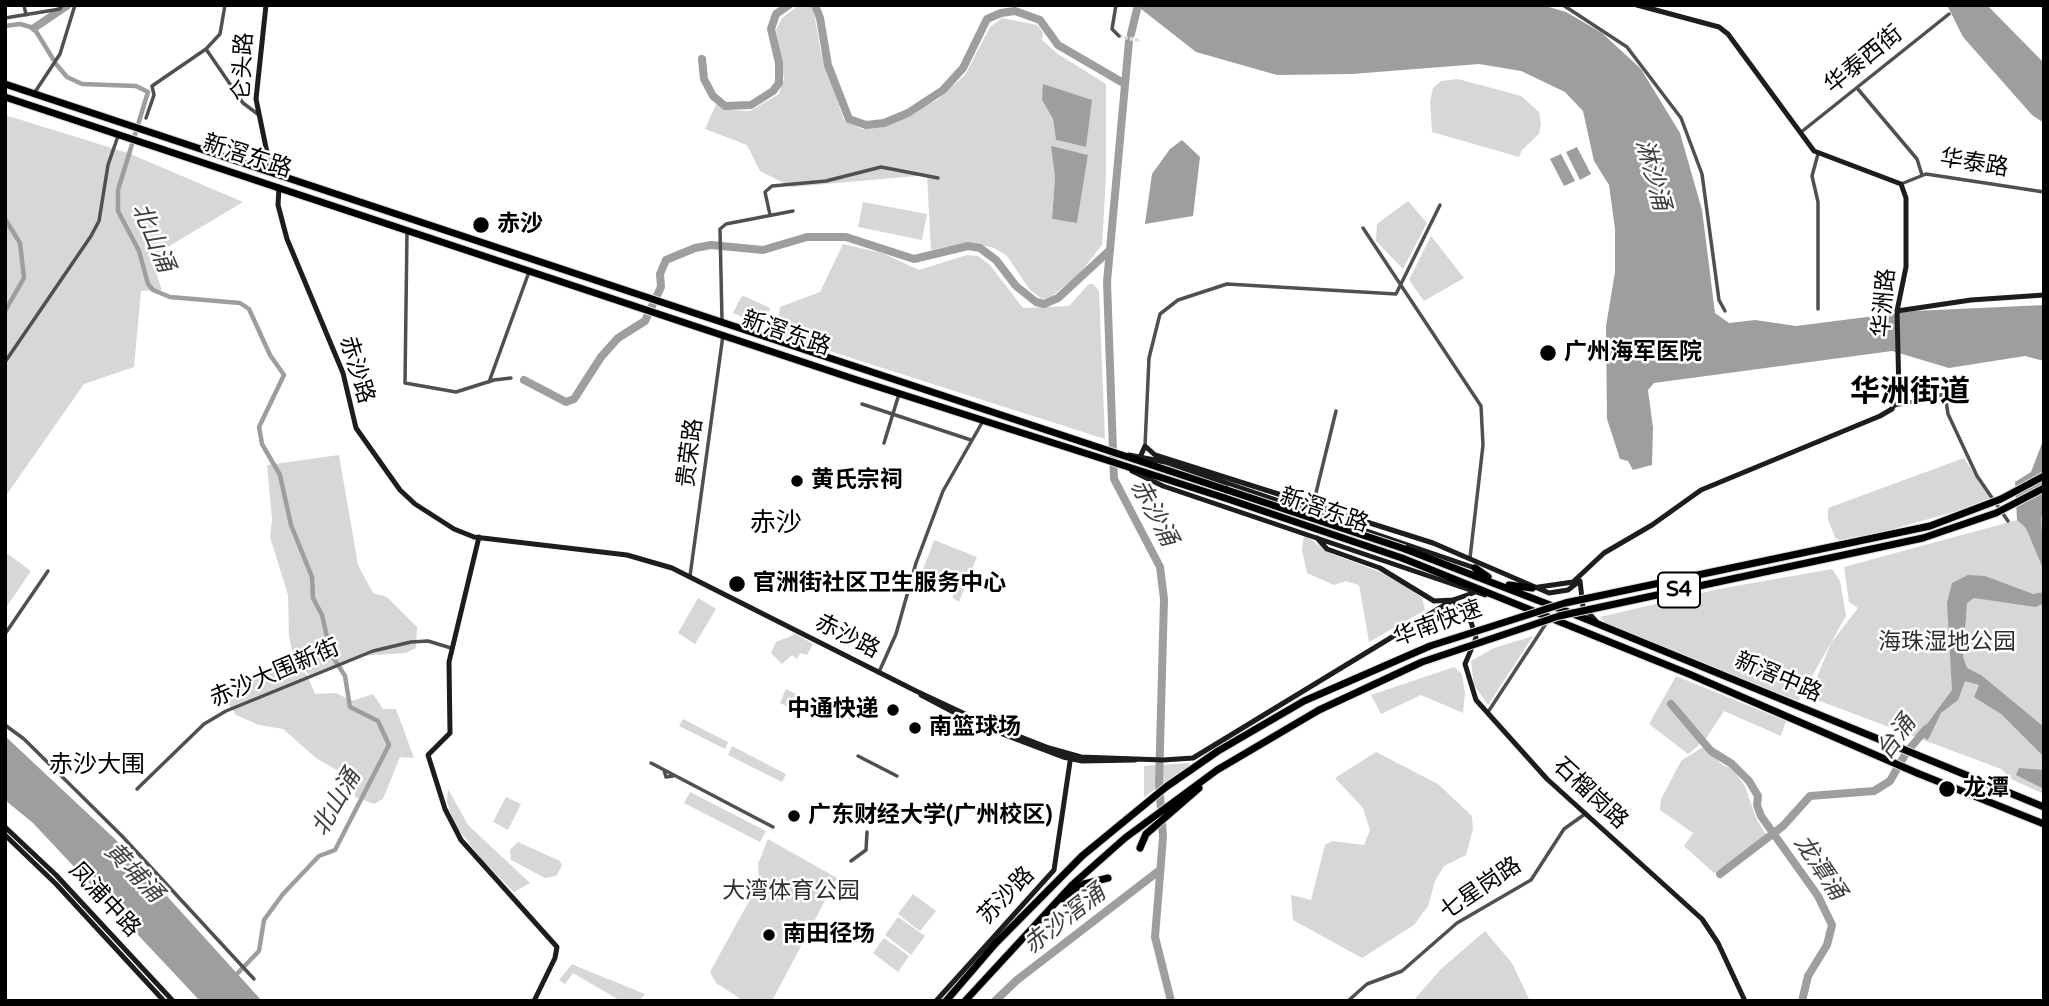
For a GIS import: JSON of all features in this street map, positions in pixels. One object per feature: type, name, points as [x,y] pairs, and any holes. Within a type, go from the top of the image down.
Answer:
[{"type":"highway","name":"新滘东路","points":[[5,84],[722,320],[1125,455],[1226,494],[1498,584]]},
{"type":"highway","name":"新滘东路","points":[[5,99],[41,108],[723,333],[899,394],[1126,467],[1226,494]]},
{"type":"highway","name":"华南快速","points":[[946,1001],[995,944],[1075,862],[1166,787],[1251,730],[1304,701],[1430,646],[1503,620],[1565,603],[1930,526],[2001,499],[2044,476]]},
{"type":"highway","name":"华南快速","points":[[965,1001],[1035,922],[1087,870],[1220,768],[1319,710],[1422,663],[1559,616],[1923,538],[1996,513],[2044,488]]},
{"type":"highway","name":"新滘东路","points":[[1403,553],[1551,617]]},
{"type":"highway","points":[[1475,568],[1498,584],[1536,588]]},
{"type":"highway","name":"新滘中路","points":[[1498,584],[2044,807]]},
{"type":"highway","name":"新滘中路","points":[[1551,617],[1917,773],[2044,824]]},
{"type":"highway","points":[[1140,848],[1144,836],[1171,808]]},
{"type":"highway","points":[[1035,922],[1084,884],[1108,878]]},
{"type":"main road","name":"仑头路","points":[[265,5],[256,85],[259,115],[271,172]]},
{"type":"main road","points":[[1637,5],[1713,25],[1725,31],[1800,134],[1818,154],[1901,184]]},
{"type":"main road","name":"华洲路","points":[[1894,406],[1899,393],[1897,311],[1906,267],[1906,198],[1901,184]]},
{"type":"main road","name":"赤沙路","points":[[279,187],[278,205],[287,239],[343,373],[356,429],[407,498],[454,530],[479,537],[627,555],[661,564],[690,576],[976,724],[1071,757]]},
{"type":"main road","points":[[1897,311],[1971,300],[2044,295]]},
{"type":"main road","points":[[1141,455],[1145,446],[1155,455],[1314,508],[1426,541],[1536,588],[1567,585],[1604,553],[1652,525],[1701,490],[1880,416],[1894,406]]},
{"type":"main road","points":[[1125,455],[1141,455],[1302,507],[1314,508],[1475,568]]},
{"type":"main road","points":[[1126,467],[1163,486],[1443,582],[1518,603]]},
{"type":"main road","points":[[1298,531],[1311,524],[1310,514],[1302,507]]},
{"type":"main road","points":[[1314,508],[1316,537],[1327,549],[1380,568],[1426,597],[1439,602],[1453,600]]},
{"type":"main road","points":[[1333,543],[1321,531],[1324,524],[1335,518]]},
{"type":"main road","points":[[479,537],[451,648],[448,670],[450,731],[428,755],[453,827],[489,874],[557,947],[555,958],[534,1001]]},
{"type":"main road","points":[[1585,572],[1579,586],[1583,607],[1598,622],[1612,630]]},
{"type":"main road","name":"石榴岗路","points":[[1443,582],[1454,589],[1453,600],[1471,622],[1475,634],[1476,640],[1466,659],[1466,674],[1476,700],[1486,714],[1547,779],[1702,919],[1718,943],[1745,1001]]},
{"type":"main road","points":[[1071,757],[1163,761],[1193,758],[1328,678],[1425,615],[1464,594],[1480,593]]},
{"type":"main road","points":[[1425,615],[1429,607],[1426,597]]},
{"type":"main road","name":"苏沙路","points":[[936,1001],[1054,870],[1071,757]]},
{"type":"main road","name":"凤浦中路","points":[[6,831],[164,1001]]},
{"type":"main road","name":"凤浦中路","points":[[6,831],[56,875],[173,1001]]},
{"type":"street","points":[[23,5],[26,15]]},
{"type":"street","points":[[5,18],[60,9],[62,5]]},
{"type":"street","points":[[33,94],[60,54],[75,5]]},
{"type":"street","points":[[146,118],[154,95],[152,86],[206,49],[220,34],[225,5]]},
{"type":"street","points":[[1116,5],[1112,29],[1119,36]]},
{"type":"street","points":[[1563,5],[1627,47],[1681,118],[1702,174],[1719,300],[1725,311]]},
{"type":"street","name":"华泰西街","points":[[1800,134],[1949,14]]},
{"type":"street","points":[[206,49],[243,103],[259,115]]},
{"type":"street","points":[[1857,88],[1917,159],[1922,175]]},
{"type":"street","points":[[5,362],[99,221],[108,165],[122,136]]},
{"type":"street","points":[[1818,154],[1812,176],[1818,202],[1818,309]]},
{"type":"street","points":[[770,215],[765,192],[772,186],[826,181],[881,167],[938,178]]},
{"type":"street","name":"华泰路","points":[[1901,184],[1922,175],[2044,192]]},
{"type":"street","points":[[1145,446],[1149,358],[1160,314],[1178,300],[1227,284],[1396,295],[1440,205]]},
{"type":"street","points":[[722,320],[719,232],[726,224],[793,211]]},
{"type":"street","points":[[1363,228],[1481,406],[1483,445],[1469,560]]},
{"type":"street","points":[[407,229],[405,383],[456,392],[512,378]]},
{"type":"street","points":[[489,382],[530,270]]},
{"type":"street","name":"贵荣路","points":[[690,576],[723,333]]},
{"type":"street","points":[[884,443],[899,394]]},
{"type":"street","points":[[1894,406],[1945,394],[1948,414],[1977,476],[2008,521]]},
{"type":"street","points":[[862,404],[971,440]]},
{"type":"street","points":[[1314,508],[1336,411]]},
{"type":"street","points":[[879,672],[895,634],[916,563],[943,491],[983,421]]},
{"type":"street","points":[[5,634],[48,571]]},
{"type":"street","points":[[1486,714],[1551,617]]},
{"type":"street","name":"赤沙大围新街","points":[[137,789],[204,724],[226,711],[373,651],[428,641],[451,648]]},
{"type":"street","points":[[5,725],[24,739],[122,835],[254,979]]},
{"type":"street","points":[[858,756],[897,776]]},
{"type":"street","points":[[651,763],[773,827]]},
{"type":"street","name":"七星岗路","points":[[1348,1001],[1367,984],[1402,971],[1457,923],[1531,880],[1564,829],[1585,814]]},
{"type":"street","points":[[851,861],[866,850],[867,832]]},
{"type":"green space","points":[[799,5],[813,7],[821,53],[844,120],[862,129],[882,127],[937,100],[965,75],[990,27],[1002,18],[1037,25],[1043,32],[1042,40],[1058,54],[1106,84],[1106,176],[1102,245],[1080,273],[1051,297],[1042,299],[1030,290],[1007,256],[994,248],[969,242],[931,250],[927,175],[792,187],[760,171],[747,145],[705,129],[717,102],[730,110],[750,111],[779,94],[784,79],[776,30],[782,18]],"holes":[[[1044,84],[1086,147],[1056,140],[1053,119],[1042,100]],[[1052,147],[1088,155],[1077,223],[1052,219],[1055,177]]]},
{"type":"green space","points":[[1458,79],[1521,96],[1539,112],[1539,134],[1522,150],[1519,157],[1432,132],[1430,102],[1433,88],[1441,81]]},
{"type":"green space","points":[[5,115],[128,153],[243,202],[151,257],[162,290],[141,291],[134,367],[84,384],[5,497]]},
{"type":"green space","points":[[1408,201],[1427,223],[1403,269],[1376,241],[1377,224]]},
{"type":"green space","points":[[863,202],[927,214],[922,240],[858,227]]},
{"type":"green space","points":[[1431,236],[1464,278],[1424,301],[1409,280]]},
{"type":"green space","points":[[843,244],[882,253],[919,270],[967,255],[978,256],[990,265],[1023,308],[1069,306],[1089,284],[1093,284],[1099,291],[1105,439],[776,334],[780,307],[820,292]]},
{"type":"green space","points":[[744,296],[770,308],[763,326],[733,313]]},
{"type":"green space","points":[[339,455],[358,565],[373,593],[387,597],[417,627],[416,648],[406,653],[358,656],[309,675],[294,658],[289,637],[288,595],[270,537],[272,519],[267,465]]},
{"type":"green space","points":[[1964,458],[1990,498],[1957,511],[1886,531],[1839,540],[1835,537],[1828,520],[1828,508]]},
{"type":"green space","name":"海珠湿地公园","points":[[2044,497],[2044,794],[2013,780],[2001,769],[1809,697],[1831,643],[1858,608],[1849,602],[1844,567],[2017,520],[2038,508]]},
{"type":"green space","points":[[1304,535],[1332,554],[1393,577],[1422,598],[1425,610],[1369,642],[1359,585],[1346,581],[1334,585],[1307,573],[1302,550]]},
{"type":"green space","points":[[934,540],[977,557],[959,602],[953,598],[954,587],[949,582],[932,575],[921,575]]},
{"type":"green space","points":[[5,552],[31,571],[5,609]]},
{"type":"green space","points":[[1832,569],[1840,581],[1846,616],[1798,701],[1608,625],[1600,617],[1719,589]]},
{"type":"green space","points":[[698,598],[716,609],[695,644],[678,633]]},
{"type":"green space","points":[[796,634],[813,644],[807,655],[800,653],[797,659],[792,655],[782,664],[771,653],[776,642]]},
{"type":"green space","points":[[1533,636],[1488,705],[1474,685],[1471,661],[1494,648]]},
{"type":"green space","points":[[294,662],[307,675],[315,694],[336,693],[352,701],[373,694],[383,709],[396,709],[414,758],[400,757],[383,799],[374,804],[355,797],[354,780],[316,758],[283,729],[259,725],[236,715],[226,701],[248,681]]},
{"type":"green space","points":[[1454,667],[1462,674],[1465,693],[1463,713],[1421,695],[1381,714],[1371,695]]},
{"type":"green space","points":[[1676,676],[1786,721],[1781,736],[1724,711],[1705,740],[1688,754],[1649,724]]},
{"type":"green space","points":[[786,689],[812,702],[805,715],[780,703]]},
{"type":"green space","points":[[683,719],[728,742],[725,749],[679,726]]},
{"type":"green space","points":[[732,746],[786,774],[782,782],[728,755]]},
{"type":"green space","points":[[1703,747],[1724,766],[1732,768],[1745,786],[1756,818],[1766,835],[1714,873],[1684,846],[1693,833],[1660,810],[1661,799],[1681,761]]},
{"type":"green space","points":[[1376,752],[1438,784],[1472,816],[1473,829],[1466,855],[1444,866],[1435,881],[1428,906],[1414,925],[1362,958],[1293,920],[1291,895],[1311,900],[1325,845],[1332,841],[1364,845],[1370,830],[1363,808],[1335,778]]},
{"type":"green space","points":[[1190,763],[1187,767],[1144,797],[1144,766]]},
{"type":"green space","points":[[448,789],[468,825],[530,883],[514,892],[483,861],[455,825],[447,802]]},
{"type":"green space","points":[[690,792],[766,831],[760,842],[684,803]]},
{"type":"green space","points":[[506,797],[521,804],[508,830],[493,822]]},
{"type":"green space","name":"南田径场","points":[[768,839],[837,878],[772,1001],[744,1001],[716,983],[710,972],[759,883],[758,864]]},
{"type":"green space","points":[[518,842],[560,861],[562,866],[556,876],[545,878],[511,860],[510,850]]},
{"type":"green space","points":[[913,894],[936,911],[920,931],[898,914]]},
{"type":"green space","points":[[898,917],[925,936],[911,955],[885,935]]},
{"type":"green space","points":[[1485,931],[1512,963],[1530,1001],[1413,1001],[1441,969]]},
{"type":"green space","points":[[884,938],[909,956],[898,972],[873,953]]},
{"type":"green space","points":[[572,964],[645,994],[639,1001],[621,1001],[573,973],[565,984],[559,980]]},
{"type":"water","name":"淋沙涌","points":[[1136,5],[1542,5],[1566,12],[1602,33],[1641,69],[1680,133],[1702,210],[1715,313],[1729,323],[1755,320],[1796,326],[1914,311],[2044,305],[2044,361],[2025,356],[1949,368],[1892,351],[1654,383],[1648,390],[1653,428],[1652,465],[1633,470],[1628,461],[1620,459],[1607,419],[1606,326],[1615,272],[1615,229],[1609,185],[1594,161],[1583,111],[1565,92],[1521,71],[1479,64],[1352,74],[1277,75],[1196,52]]},
{"type":"water","points":[[1947,5],[1987,5],[2044,63],[2044,123],[2032,115],[1963,37]]},
{"type":"water","points":[[1043,84],[1092,100],[1086,147],[1056,140],[1053,119],[1042,100]]},
{"type":"water","points":[[1182,140],[1200,157],[1193,216],[1145,224],[1152,174],[1170,149]]},
{"type":"water","points":[[1051,146],[1088,155],[1077,223],[1052,219],[1055,177]]},
{"type":"water","points":[[1577,147],[1591,174],[1580,180],[1566,152]]},
{"type":"water","points":[[1561,154],[1575,181],[1564,186],[1550,159]]},
{"type":"water","points":[[2044,438],[2044,510],[2041,518],[2044,571],[2026,528],[2017,520],[2015,482],[2031,472]]},
{"type":"water","points":[[1968,575],[1985,576],[2033,594],[2044,592],[2044,603],[2036,607],[1974,598],[1967,603],[1963,657],[1967,668],[1981,675],[2044,727],[2044,757],[2001,714],[1974,697],[1979,685],[1965,681],[1958,700],[1941,713],[1928,740],[1919,735],[1952,690],[1947,603],[1952,583]]},
{"type":"water","name":"黄埔涌","points":[[5,736],[116,840],[262,1001],[200,1001],[33,823],[5,800]]},
{"type":"water","points":[[2019,768],[2044,770],[2044,789],[2016,775]]},
{"type":"waterway","points":[[34,28],[68,5]]},
{"type":"waterway","points":[[702,59],[704,79],[713,96],[725,106],[751,105],[773,91],[779,83],[779,63],[771,29],[776,14],[789,5]]},
{"type":"waterway","points":[[815,5],[820,18],[828,65],[849,119],[866,125],[884,123],[908,113],[943,90],[963,68],[987,19],[1001,13],[1015,11],[1040,20],[1058,45],[1125,84]]},
{"type":"waterway","name":"赤沙涌","points":[[1131,34],[1138,5]]},
{"type":"waterway","name":"北山涌","points":[[5,26],[20,24],[34,28],[53,59]]},
{"type":"waterway","name":"赤沙涌","points":[[1129,41],[1107,282],[1114,479],[1160,567],[1164,599],[1159,783],[1163,837],[1155,937],[1171,1001]]},
{"type":"waterway","name":"北山涌","points":[[56,64],[67,77],[82,84],[136,86],[148,92],[118,190],[118,211],[139,251],[148,284],[153,290],[170,297],[240,303],[249,309],[270,355],[284,375],[259,427],[262,444],[280,475],[291,525],[312,577],[313,598],[322,615],[330,650]]},
{"type":"waterway","name":"北山涌","points":[[5,219],[20,243],[24,278],[5,311]]},
{"type":"waterway","points":[[524,380],[566,402],[574,399],[601,357],[618,338],[645,321],[661,287],[660,274],[666,260],[695,248],[711,245],[763,250],[807,237],[846,237],[914,259],[968,246],[980,248],[996,260],[1016,286],[1036,302],[1044,304],[1058,298],[1110,250]]},
{"type":"waterway","name":"北山涌","points":[[233,978],[259,951],[264,920],[283,894],[319,856],[335,850],[389,745],[378,721],[350,707],[345,676],[333,657]]},
{"type":"waterway","name":"龙潭涌","points":[[1671,704],[1711,751],[1732,764],[1749,781],[1758,796],[1757,805],[1761,816],[1818,896],[1832,925],[1827,945],[1808,976],[1802,1001]]},
{"type":"waterway","name":"台涌","points":[[1720,874],[1783,826],[1810,796],[1874,791],[1890,781],[1906,753],[1926,729]]},
{"type":"waterway","name":"赤沙滘涌","points":[[995,1001],[1017,980],[1160,870]]},
{"type":"tunnel","points":[[1119,36],[1141,41]]},
{"type":"place","name":"赤沙","points":[[481,225]]},
{"type":"place","name":"广州海军医院","points":[[1548,353]]},
{"type":"place","name":"黄氏宗祠","points":[[797,481]]},
{"type":"place","name":"官洲街社区卫生服务中心","points":[[737,584]]},
{"type":"place","name":"中通快递","points":[[893,710]]},
{"type":"place","name":"南篮球场","points":[[915,728]]},
{"type":"place","name":"龙潭","points":[[1947,789]]},
{"type":"place","name":"广东财经大学(广州校区)","points":[[794,816]]},
{"type":"place","name":"南田径场","points":[[769,935]]},
{"type":"district","name":"华洲街道","points":[[1910,393]]},
{"type":"district","name":"赤沙","points":[[776,524]]},
{"type":"district","name":"赤沙大围","points":[[97,766]]},
{"type":"park label","name":"大湾体育公园","points":[[791,892]]}]
